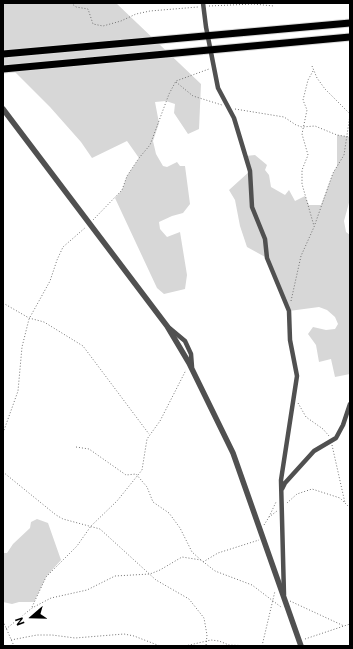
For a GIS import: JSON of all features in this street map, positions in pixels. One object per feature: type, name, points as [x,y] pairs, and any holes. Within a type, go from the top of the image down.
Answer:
[{"type":"highway","points":[[3,54],[350,23]]},
{"type":"highway","points":[[3,69],[210,49],[350,38]]},
{"type":"street","points":[[203,5],[218,88],[234,118],[250,171],[252,207],[265,239],[267,258],[289,311],[290,340],[297,376],[281,480],[284,598]]},
{"type":"street","points":[[3,109],[167,326],[190,366],[233,453],[300,645]]},
{"type":"street","points":[[282,490],[285,483],[314,451],[336,438],[343,425],[350,404]]},
{"type":"path","points":[[71,3],[88,9],[94,24],[103,26],[121,21],[136,14],[150,11],[203,5],[253,4],[274,6]]},
{"type":"path","points":[[289,311],[301,256],[314,227],[333,173],[344,155],[350,115],[325,89],[313,71],[312,66]]},
{"type":"path","points":[[3,433],[18,391],[22,347],[29,318],[50,281],[63,247],[90,223],[122,190],[127,176],[150,145],[169,94],[176,82],[214,67]]},
{"type":"path","points":[[313,71],[308,80],[303,100],[307,110],[302,134],[308,155],[302,170],[302,184],[314,227]]},
{"type":"path","points":[[176,82],[193,96],[242,112],[260,112],[284,117],[296,126],[315,126],[337,135],[350,137]]},
{"type":"path","points":[[3,303],[29,318],[44,322],[83,346],[149,435]]},
{"type":"path","points":[[32,608],[46,577],[77,546],[91,526],[117,501],[143,466],[146,443],[149,435],[160,421],[190,366]]},
{"type":"path","points":[[76,447],[89,448],[126,475],[137,475]]},
{"type":"path","points":[[3,472],[56,515],[63,519],[100,529],[148,574],[188,599],[201,613],[206,630],[206,646]]},
{"type":"path","points":[[137,475],[147,487],[152,502],[169,513],[180,528],[192,552],[203,562],[215,571],[252,585],[289,613]]},
{"type":"path","points":[[269,517],[297,494],[312,489],[340,498],[350,508]]},
{"type":"path","points":[[260,530],[269,517],[282,490]]},
{"type":"path","points":[[203,562],[218,553],[263,538]]},
{"type":"path","points":[[6,628],[32,608],[52,598],[87,590],[114,576],[148,574],[160,570],[182,557],[201,560]]},
{"type":"path","points":[[262,646],[278,581]]},
{"type":"path","points":[[284,598],[344,626]]},
{"type":"path","points":[[3,621],[14,646]]},
{"type":"path","points":[[300,645],[313,636],[350,624]]},
{"type":"path","points":[[11,640],[37,635],[75,638],[124,634],[134,636],[160,646]]},
{"type":"path","points":[[186,646],[205,641],[219,641],[229,645],[252,646]]},
{"type":"shaded area","points":[[3,3],[116,3],[201,84],[199,129],[188,134],[174,113],[175,104],[166,101],[155,102],[159,123],[153,141],[156,154],[163,166],[167,167],[177,162],[180,166],[185,166],[190,204],[183,213],[159,222],[160,229],[167,237],[180,232],[187,275],[185,289],[164,294],[157,288],[115,198],[122,190],[127,176],[139,158],[127,141],[92,158],[81,142],[50,107],[9,66],[3,64]]},
{"type":"shaded area","points":[[337,135],[350,137],[350,199],[344,221],[346,232],[350,235],[350,374],[335,377],[331,359],[319,362],[316,345],[308,334],[313,327],[326,330],[335,329],[338,324],[335,317],[327,310],[319,307],[289,311],[267,258],[247,247],[240,226],[235,200],[229,190],[250,171],[246,156],[255,155],[267,165],[265,170],[269,175],[271,187],[285,195],[289,190],[295,201],[305,196],[309,205],[321,205],[337,166]]},
{"type":"shaded area","points":[[37,519],[48,523],[61,560],[46,577],[34,602],[19,602],[12,604],[3,602],[3,553],[7,553],[13,544],[30,528],[31,522]]}]
